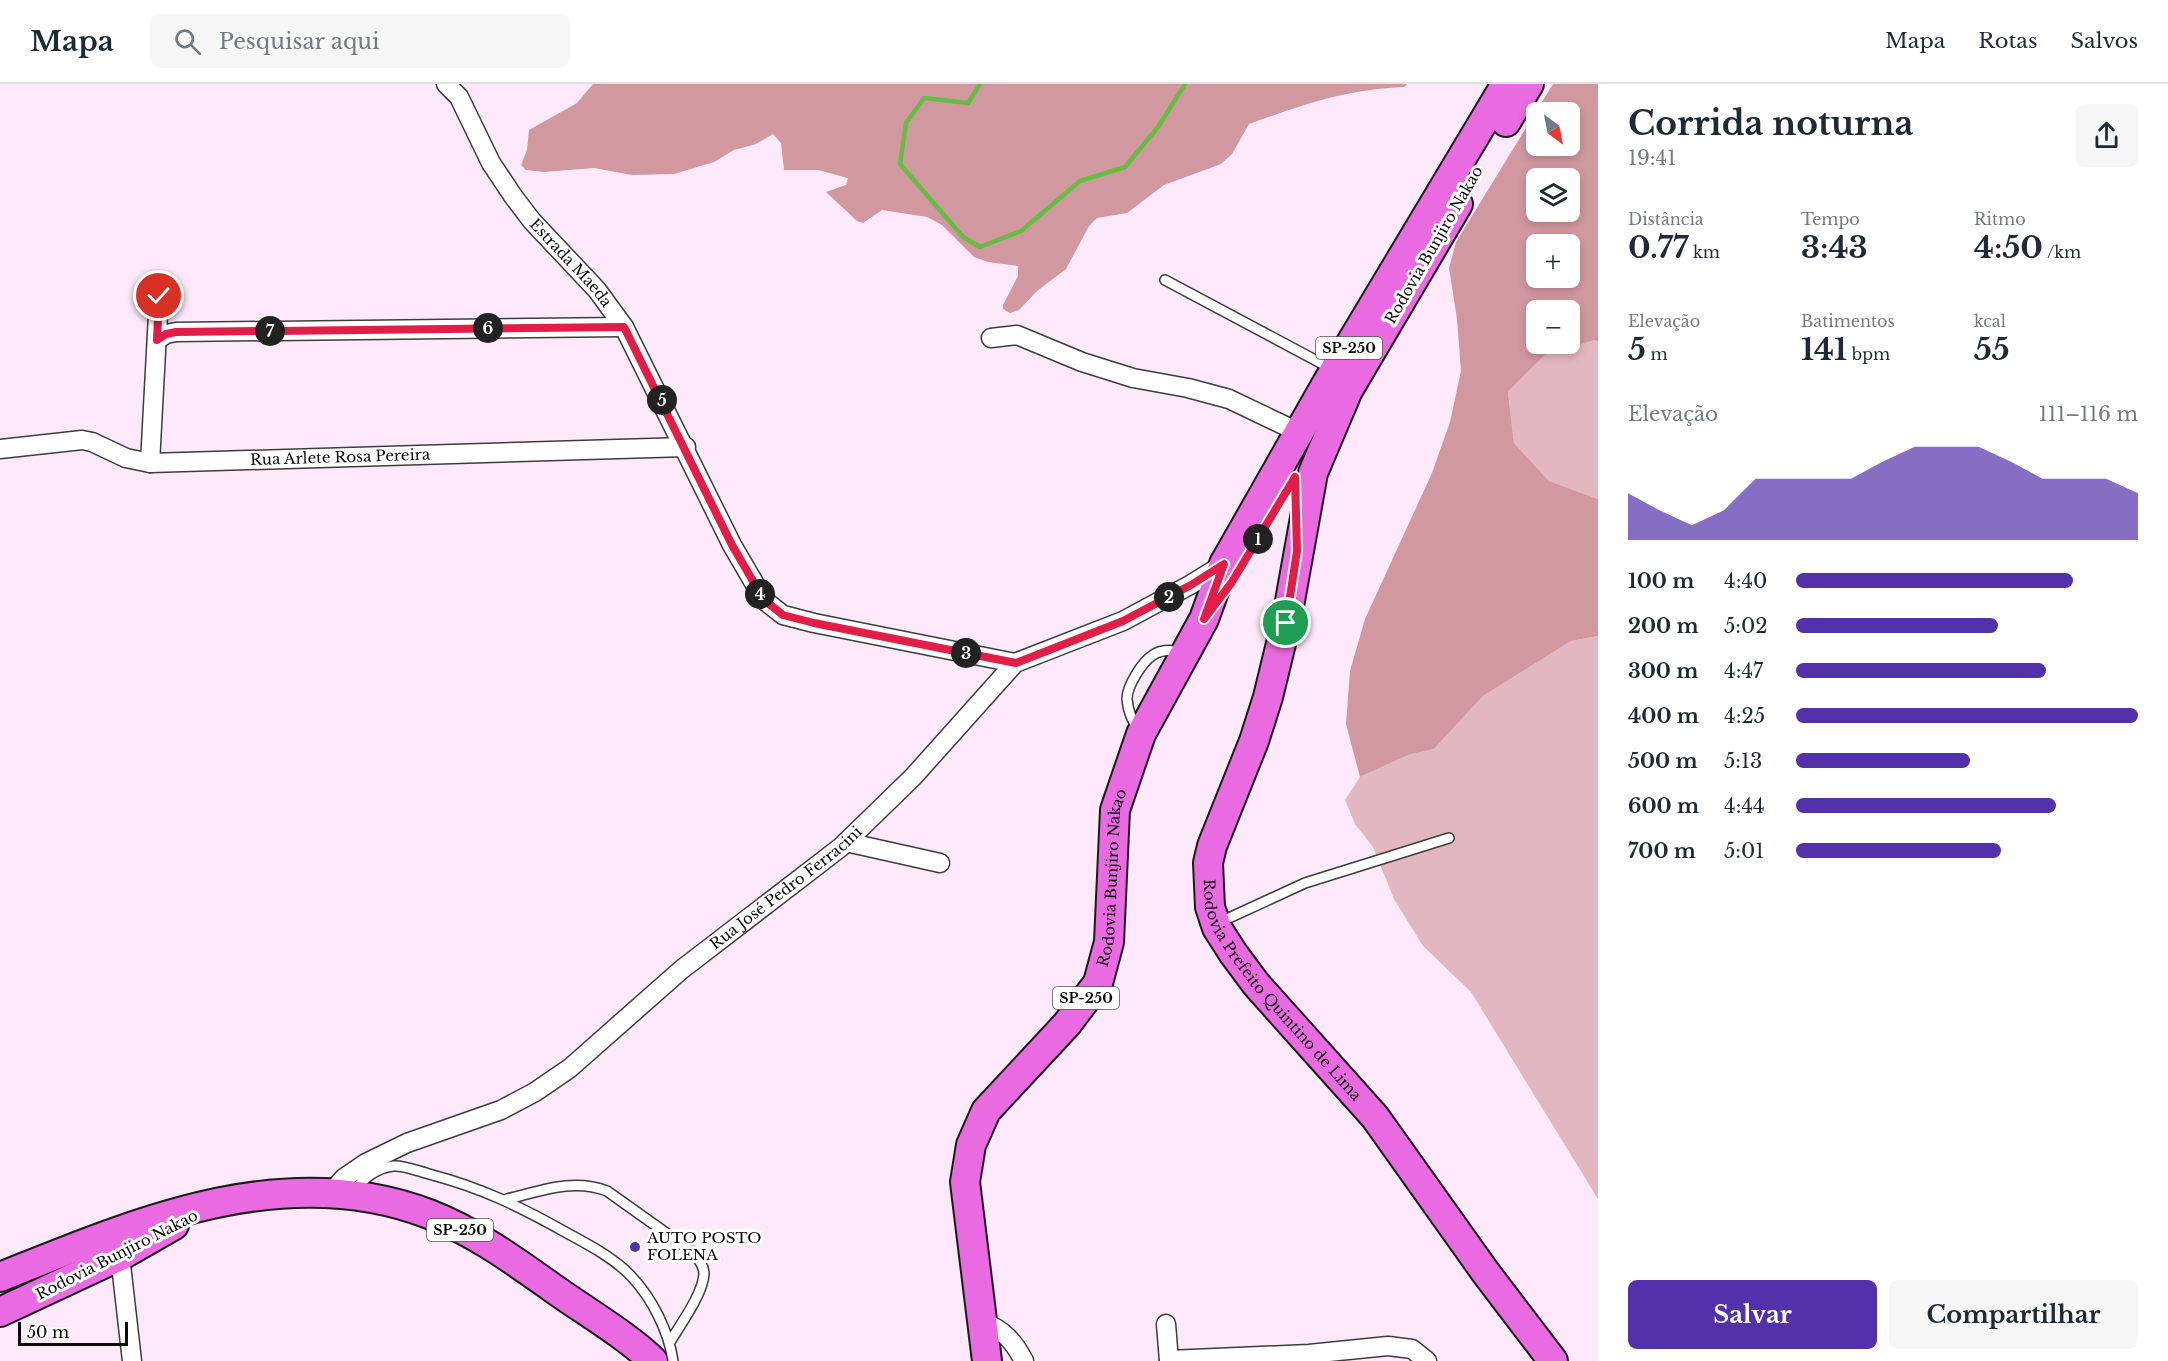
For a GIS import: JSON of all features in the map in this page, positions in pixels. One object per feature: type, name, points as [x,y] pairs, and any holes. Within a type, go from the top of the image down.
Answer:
[{"type":"main road","name":"Rodovia Bunjiro Nakao","points":[[1204,619],[1232,582],[1295,477],[1340,383],[1361,329],[1506,84]]},
{"type":"main road","name":"Rodovia Bunjiro Nakao","points":[[987,1361],[965,1182],[971,1145],[986,1111],[1066,1024],[1098,983],[1109,942],[1115,810],[1141,734],[1204,619],[1224,564],[1298,432],[1340,383],[1529,84]]},
{"type":"main road","points":[[1297,551],[1295,477],[1302,451],[1317,413],[1361,329]]},
{"type":"main road","name":"Rodovia Prefeito Quintino de Lima","points":[[1340,383],[1313,473],[1297,551],[1286,623],[1268,697],[1208,863],[1210,907],[1216,924],[1256,984],[1375,1117],[1486,1273],[1553,1361]]},
{"type":"main road","name":"Rodovia Bunjiro Nakao","points":[[0,1277],[119,1229],[234,1198],[287,1191],[340,1194],[378,1199],[430,1214],[495,1247],[662,1352]]},
{"type":"main road","name":"Rodovia Bunjiro Nakao","points":[[0,1312],[120,1256],[191,1215],[234,1198]]},
{"type":"street","name":"Estrada Maeda","points":[[446,84],[463,91],[486,154],[513,196],[550,241],[597,290],[624,327],[686,447],[708,498],[764,600],[783,615],[1016,663]]},
{"type":"street","points":[[150,463],[159,296]]},
{"type":"street","points":[[157,340],[166,334],[176,332],[624,327]]},
{"type":"street","points":[[991,338],[1017,335],[1082,362],[1133,378],[1188,388],[1229,399],[1298,432]]},
{"type":"street","name":"Rua Arlete Rosa Pereira","points":[[0,449],[82,440],[92,442],[126,459],[150,463],[686,447]]},
{"type":"street","name":"Rua José Pedro Ferracini","points":[[340,1194],[344,1178],[366,1163],[407,1143],[501,1110],[553,1080],[595,1047],[681,970],[846,842],[913,777],[1016,663],[1123,621],[1191,585],[1224,564]]},
{"type":"street","points":[[846,842],[940,863]]},
{"type":"street","points":[[120,1256],[132,1361]]},
{"type":"street","points":[[983,1322],[996,1327],[1012,1339],[1024,1361]]},
{"type":"street","points":[[1166,1324],[1169,1360],[1309,1357],[1388,1347],[1412,1349],[1427,1361]]},
{"type":"lane","points":[[1165,280],[1340,383]]},
{"type":"lane","points":[[1216,924],[1305,883],[1449,838]]},
{"type":"lane","points":[[340,1194],[371,1174],[396,1166],[456,1181],[507,1199],[596,1249],[631,1276],[648,1299],[662,1352],[673,1361]]},
{"type":"lane","points":[[507,1199],[565,1185],[594,1186],[607,1191],[690,1250],[704,1273],[702,1281],[662,1352]]},
{"type":"shaded area","points":[[593,84],[1407,84],[1404,87],[1363,91],[1325,99],[1249,124],[1232,154],[1221,164],[1164,185],[1127,213],[1097,218],[1089,226],[1066,269],[1037,291],[1019,310],[1010,313],[1003,309],[1003,305],[1018,276],[1018,266],[988,262],[974,257],[942,225],[927,217],[882,210],[863,223],[857,221],[826,192],[846,185],[848,178],[818,170],[784,170],[781,143],[773,134],[756,144],[734,150],[714,162],[674,174],[632,175],[594,168],[544,172],[526,170],[521,165],[527,150],[529,130],[577,103]]},
{"type":"shaded area","points":[[1553,84],[1598,84],[1598,342],[1595,340],[1580,344],[1580,300],[1526,300],[1526,354],[1548,354],[1508,392],[1514,443],[1549,481],[1598,499],[1598,636],[1571,641],[1483,696],[1434,749],[1408,755],[1360,777],[1346,724],[1350,671],[1365,619],[1432,473],[1450,422],[1461,371],[1457,319],[1449,268],[1456,242],[1526,128],[1526,156],[1580,156],[1580,102],[1542,102]]},
{"type":"shaded area","points":[[1595,340],[1598,342],[1598,499],[1549,481],[1514,443],[1508,392],[1545,355],[1580,354],[1580,344]]},
{"type":"shaded area","points":[[1598,636],[1598,1199],[1471,992],[1423,946],[1394,899],[1373,847],[1355,824],[1345,800],[1360,777],[1408,755],[1434,749],[1483,696],[1571,641]]},
{"type":"waterway","points":[[980,84],[968,103],[924,98],[906,123],[900,164],[963,237],[980,247],[1021,231],[1080,181],[1125,167],[1158,127],[1185,84]]},
{"type":"place","name":"AUTO POSTO FOLENA","points":[[635,1247]]},
{"type":"route","points":[[159,296],[157,340],[166,334],[176,332],[624,327],[638,350],[732,545],[764,600],[783,615],[814,623],[1016,663],[1123,621],[1156,605],[1224,564],[1204,619],[1232,582],[1295,477],[1297,551],[1286,623]]}]
